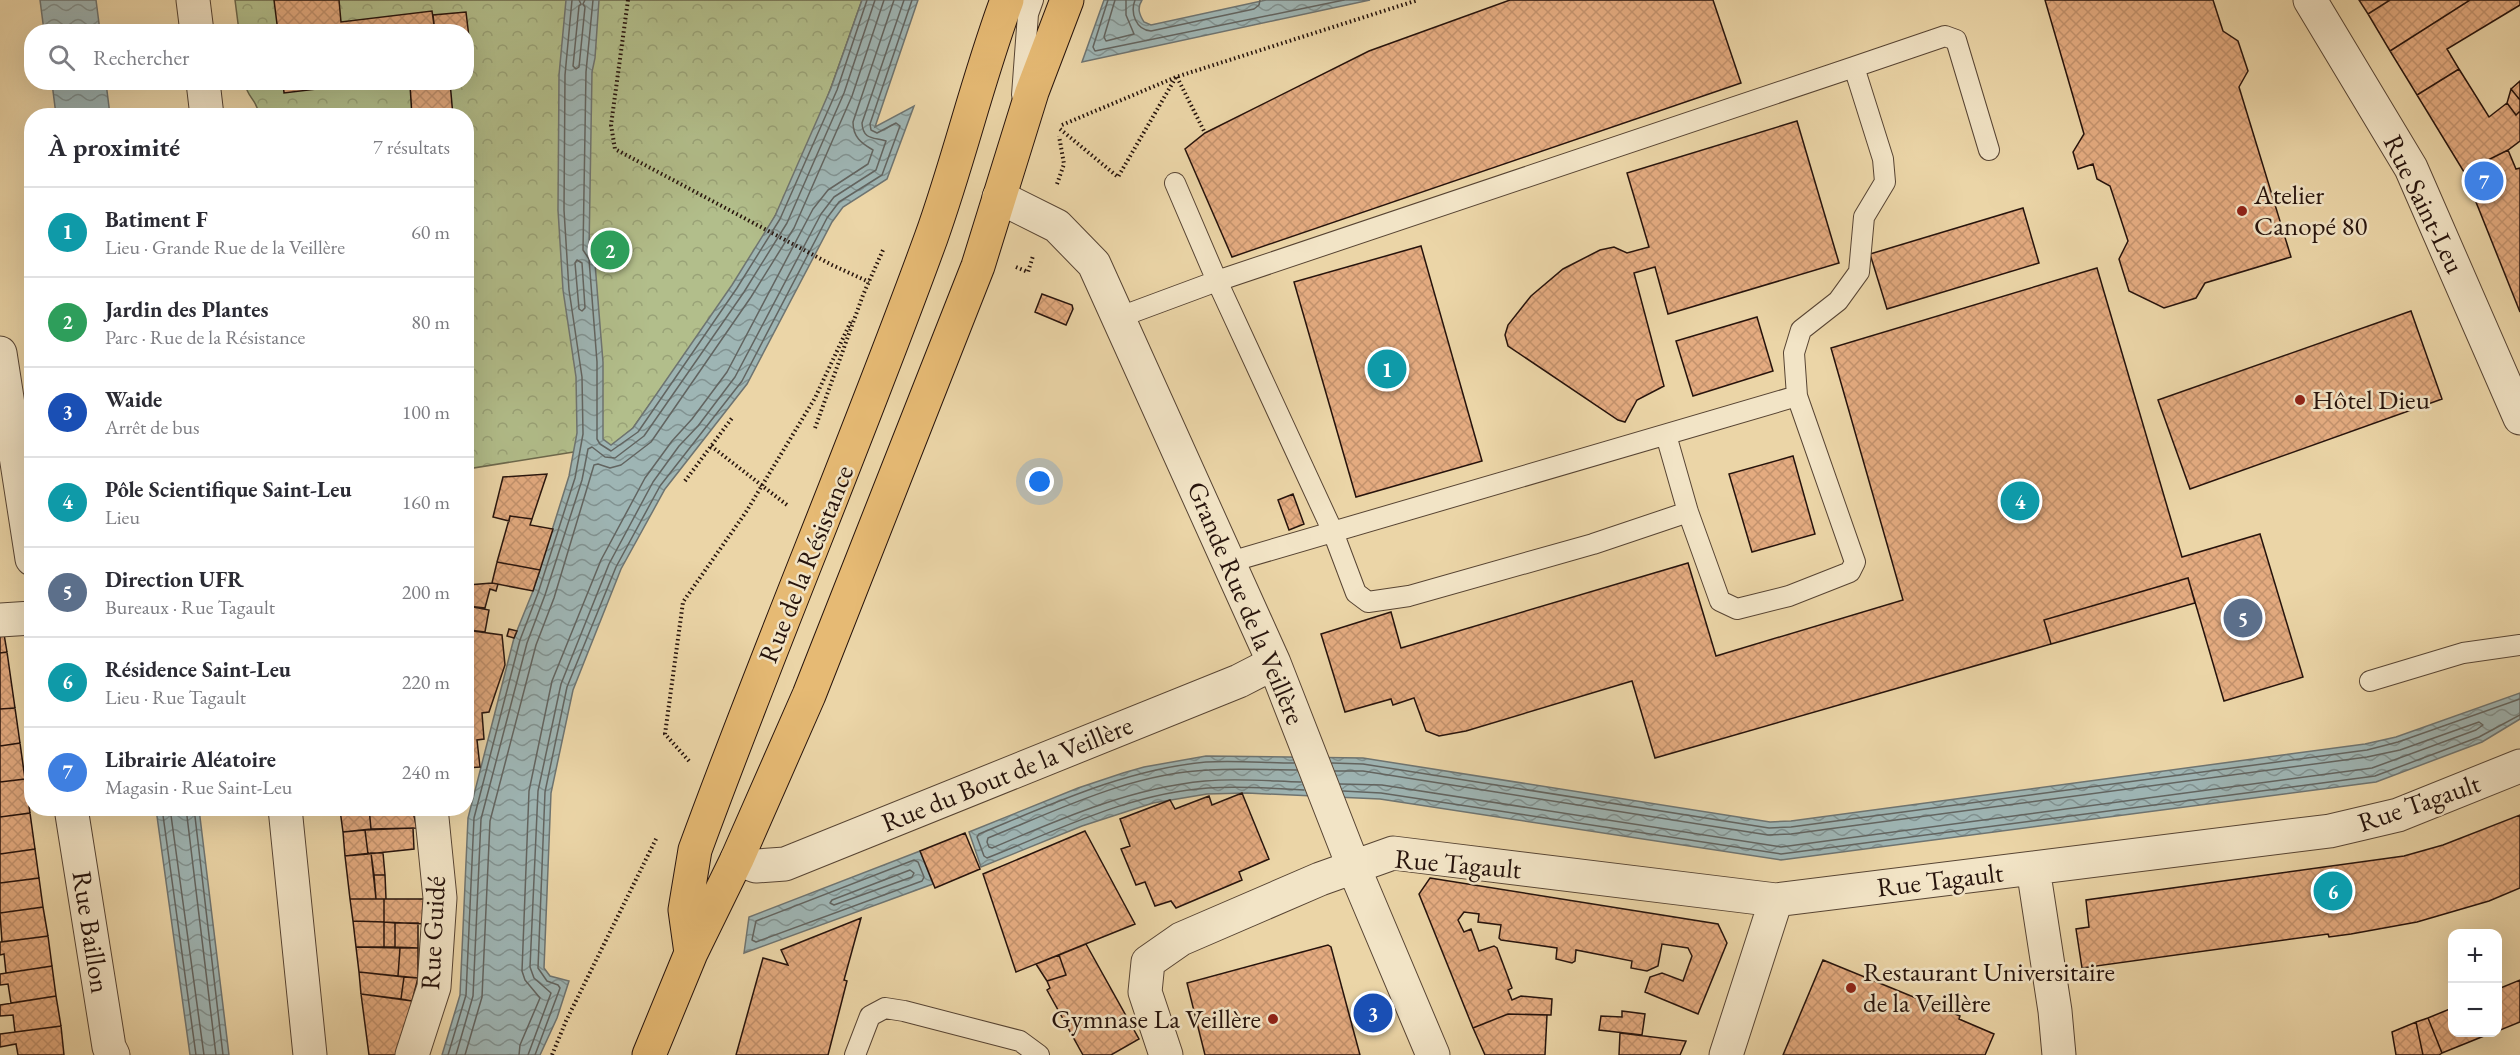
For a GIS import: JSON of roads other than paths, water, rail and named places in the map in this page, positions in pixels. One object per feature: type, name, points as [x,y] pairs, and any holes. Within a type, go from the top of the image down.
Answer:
[{"type":"main road","name":"Rue de la Résistance","points":[[691,953],[685,910],[695,850],[849,457],[932,236],[994,34],[1007,0]]},
{"type":"main road","name":"Rue de la Résistance","points":[[649,1055],[691,953],[737,858],[814,684],[978,266],[1022,123],[1067,0]]},
{"type":"street","points":[[193,0],[196,24]]},
{"type":"street","name":"Rue Saint-Leu","points":[[2310,0],[2411,168],[2520,417]]},
{"type":"street","points":[[204,90],[206,108]]},
{"type":"street","name":"Grande Rue de la Veillère","points":[[999,197],[1057,226],[1094,264],[1120,317],[1274,663],[1354,868],[1433,1055]]},
{"type":"street","points":[[0,353],[24,508]]},
{"type":"street","points":[[0,620],[24,618]]},
{"type":"street","name":"Rue du Bout de la Veillère","points":[[737,858],[756,866],[784,864],[1239,681],[1274,663]]},
{"type":"street","name":"Rue Tagault","points":[[1166,1055],[1145,992],[1148,962],[1182,939],[1320,879],[1393,853],[1776,900],[2330,831],[2398,815],[2520,766]]},
{"type":"street","name":"Rue Baillon","points":[[72,816],[109,1047],[113,1055]]},
{"type":"street","points":[[286,816],[310,1055]]},
{"type":"street","name":"Rue Guidé","points":[[412,1055],[434,987],[440,898],[431,816]]},
{"type":"street","points":[[2033,868],[2055,1011],[2059,1055]]},
{"type":"street","points":[[1726,1055],[1776,900]]},
{"type":"lane","points":[[1022,123],[1024,56],[1028,14],[1033,0]]},
{"type":"lane","points":[[1120,317],[1217,281],[1946,36],[1956,40],[1989,150]]},
{"type":"lane","points":[[1666,435],[1688,512],[1720,601],[1737,609],[1790,596],[1850,572],[1855,562],[1797,396],[1794,353],[1801,330],[1838,301],[1859,272],[1864,217],[1885,182],[1883,159],[1854,67]]},
{"type":"lane","points":[[1175,183],[1217,281],[1333,532],[1356,593],[1368,602],[1420,592],[1593,544],[1688,512]]},
{"type":"lane","points":[[1230,562],[1797,396]]},
{"type":"lane","points":[[2370,681],[2463,653],[2520,645]]},
{"type":"lane","points":[[855,1055],[870,1016],[885,1008],[1020,1041],[1040,1055]]},
{"type":"water","points":[[40,0],[96,0],[99,24],[43,24]]},
{"type":"water","points":[[566,0],[599,0],[592,72],[589,251],[594,251],[603,362],[603,439],[611,445],[633,428],[732,285],[775,216],[831,88],[862,0],[918,0],[875,127],[914,106],[887,179],[843,207],[832,222],[747,384],[665,489],[621,569],[573,690],[551,793],[544,968],[550,976],[569,981],[557,1018],[540,1055],[442,1055],[460,995],[468,818],[474,816],[474,795],[514,638],[533,591],[569,476],[577,433],[576,377],[563,290],[558,210],[559,75]]},
{"type":"water","points":[[1104,0],[1142,0],[1139,8],[1140,14],[1144,22],[1151,25],[1266,0],[1370,0],[1082,62]]},
{"type":"water","points":[[53,90],[107,90],[109,108],[55,108]]},
{"type":"water","points":[[2520,693],[2520,719],[2482,742],[2376,782],[1781,860],[1380,799],[1247,793],[1207,794],[1153,803],[1082,826],[981,867],[969,832],[1078,788],[1123,773],[1206,756],[1363,758],[1770,822],[1791,821],[2365,744],[2396,737]]},
{"type":"water","points":[[157,816],[200,816],[229,1055],[190,1055]]},
{"type":"water","points":[[920,851],[933,884],[744,953],[749,917]]},
{"type":"place","name":"Librairie Aléatoire","points":[[2484,181]]},
{"type":"place","name":"Atelier Canopé 80","points":[[2242,211]]},
{"type":"place","name":"Jardin des Plantes","points":[[610,250]]},
{"type":"place","name":"Batiment F","points":[[1387,369]]},
{"type":"place","name":"Hôtel Dieu","points":[[2300,400]]},
{"type":"place","name":"Pôle Scientifique Saint-Leu","points":[[2020,501]]},
{"type":"place","name":"Direction UFR","points":[[2243,618]]},
{"type":"place","name":"Résidence Saint-Leu","points":[[2333,891]]},
{"type":"place","name":"Restaurant Universitaire de la Veillère","points":[[1851,988]]},
{"type":"place","name":"Waide","points":[[1373,1013]]},
{"type":"place","name":"Gymnase La Veillère","points":[[1273,1019]]}]
